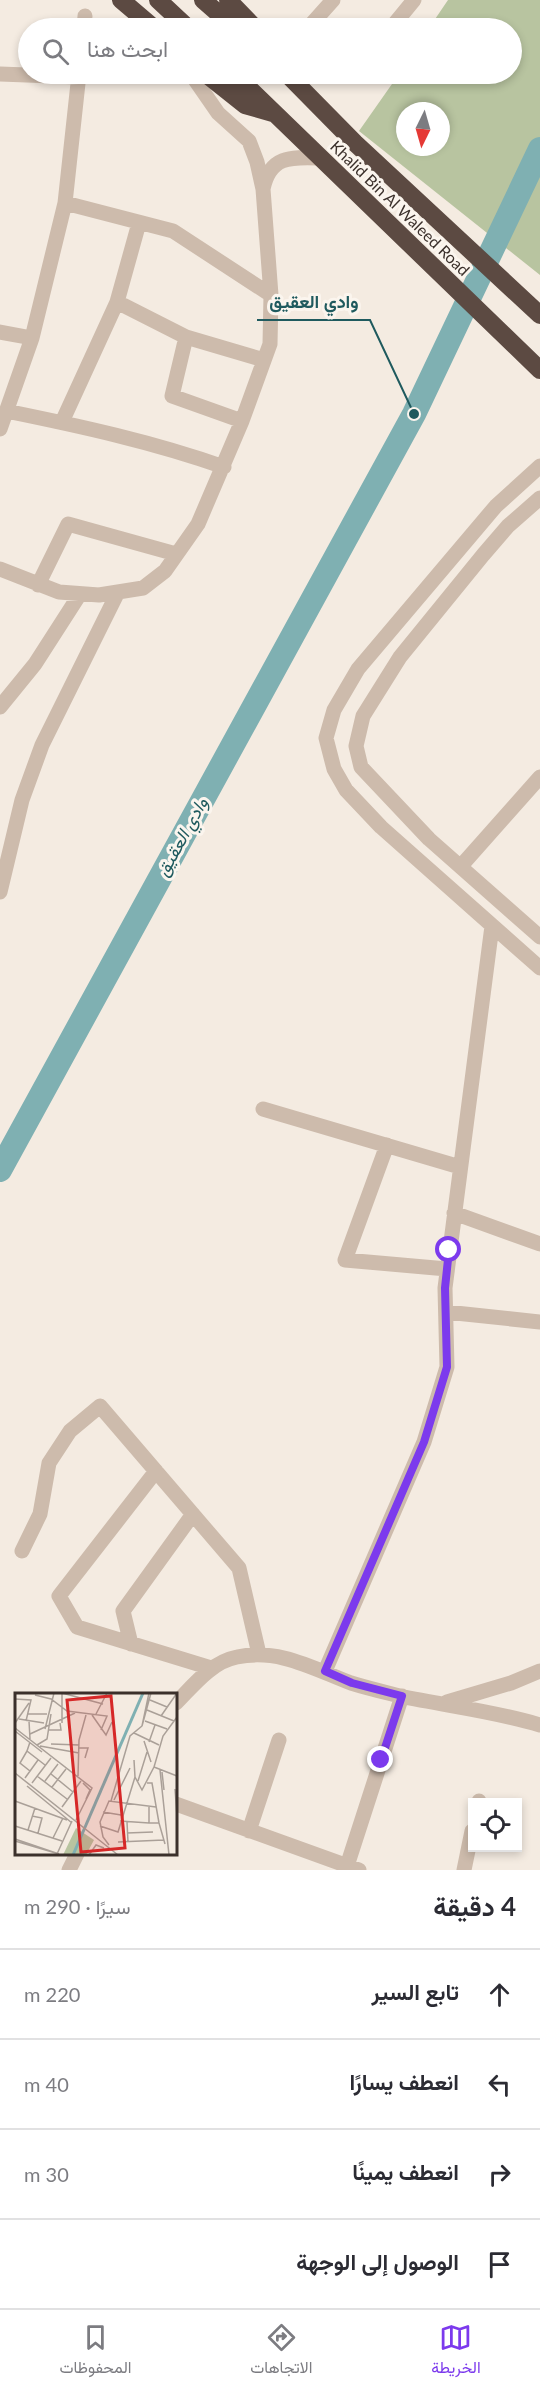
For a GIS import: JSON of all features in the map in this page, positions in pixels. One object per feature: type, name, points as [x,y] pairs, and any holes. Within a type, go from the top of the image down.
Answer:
[{"type":"highway","points":[[121,0],[142,18]]},
{"type":"highway","points":[[158,0],[177,18]]},
{"type":"highway","points":[[203,0],[224,18]]},
{"type":"highway","points":[[228,0],[246,18]]},
{"type":"highway","points":[[220,84],[246,105],[273,113]]},
{"type":"highway","name":"Khalid Bin Al Waleed Road","points":[[244,84],[540,370]]},
{"type":"highway","name":"Khalid Bin Al Waleed Road","points":[[299,84],[355,143],[540,315]]},
{"type":"street","points":[[317,18],[333,0]]},
{"type":"street","points":[[399,18],[414,0]]},
{"type":"street","points":[[0,74],[18,74]]},
{"type":"street","points":[[0,429],[32,338],[65,204],[78,84]]},
{"type":"street","points":[[0,569],[59,592],[99,595],[143,588],[165,571],[198,524],[224,467],[270,344],[271,295],[263,189],[257,162],[249,141],[218,113],[198,84]]},
{"type":"street","points":[[263,189],[268,173],[284,160],[297,157],[326,165]]},
{"type":"street","points":[[65,204],[173,231],[271,295]]},
{"type":"street","points":[[62,422],[117,302],[139,223]]},
{"type":"street","points":[[117,302],[186,337],[264,360]]},
{"type":"street","points":[[0,332],[32,338]]},
{"type":"street","points":[[186,337],[172,396],[242,421]]},
{"type":"street","points":[[6,411],[62,422],[179,452],[224,467]]},
{"type":"street","points":[[540,466],[492,510],[358,669],[334,710],[326,738],[334,769],[346,790],[381,827],[540,968]]},
{"type":"street","points":[[540,498],[508,526],[400,657],[363,716],[356,746],[361,767],[429,839],[540,937]]},
{"type":"street","points":[[492,510],[508,526]]},
{"type":"street","points":[[38,585],[68,524],[176,554]]},
{"type":"street","points":[[0,892],[22,800],[42,745],[118,592]]},
{"type":"street","points":[[0,707],[35,664],[80,594]]},
{"type":"street","points":[[461,866],[540,777]]},
{"type":"street","points":[[325,1671],[424,1442],[447,1367],[447,1269],[492,926]]},
{"type":"street","points":[[263,1109],[460,1167]]},
{"type":"street","points":[[387,1145],[345,1260],[447,1269]]},
{"type":"street","points":[[454,1213],[540,1244]]},
{"type":"street","points":[[446,1312],[540,1322]]},
{"type":"street","points":[[22,1551],[40,1514],[49,1463],[70,1431],[100,1406],[239,1568],[259,1654]]},
{"type":"street","points":[[156,1471],[59,1596],[77,1627],[211,1668]]},
{"type":"street","points":[[131,1644],[123,1611],[193,1514]]},
{"type":"street","points":[[177,1702],[211,1668],[235,1657],[259,1654],[310,1664],[352,1683],[402,1696],[504,1714],[540,1725]]},
{"type":"street","points":[[444,1703],[512,1683],[540,1671]]},
{"type":"street","points":[[177,1804],[353,1868],[402,1696]]},
{"type":"street","points":[[249,1831],[279,1740]]},
{"type":"street","points":[[464,1870],[468,1850]]},
{"type":"street","points":[[69,1870],[76,1855]]},
{"type":"green space","points":[[448,0],[540,0],[540,275],[359,131],[392,84],[522,84],[522,18],[436,18]]},
{"type":"waterway","name":"وادي العقيق","points":[[0,1170],[414,414],[540,149]]},
{"type":"place","name":"وادي العقيق","points":[[414,414]]},
{"type":"route","points":[[381,1760],[402,1696],[352,1683],[325,1671],[424,1442],[447,1367],[445,1288],[449,1250]]}]
